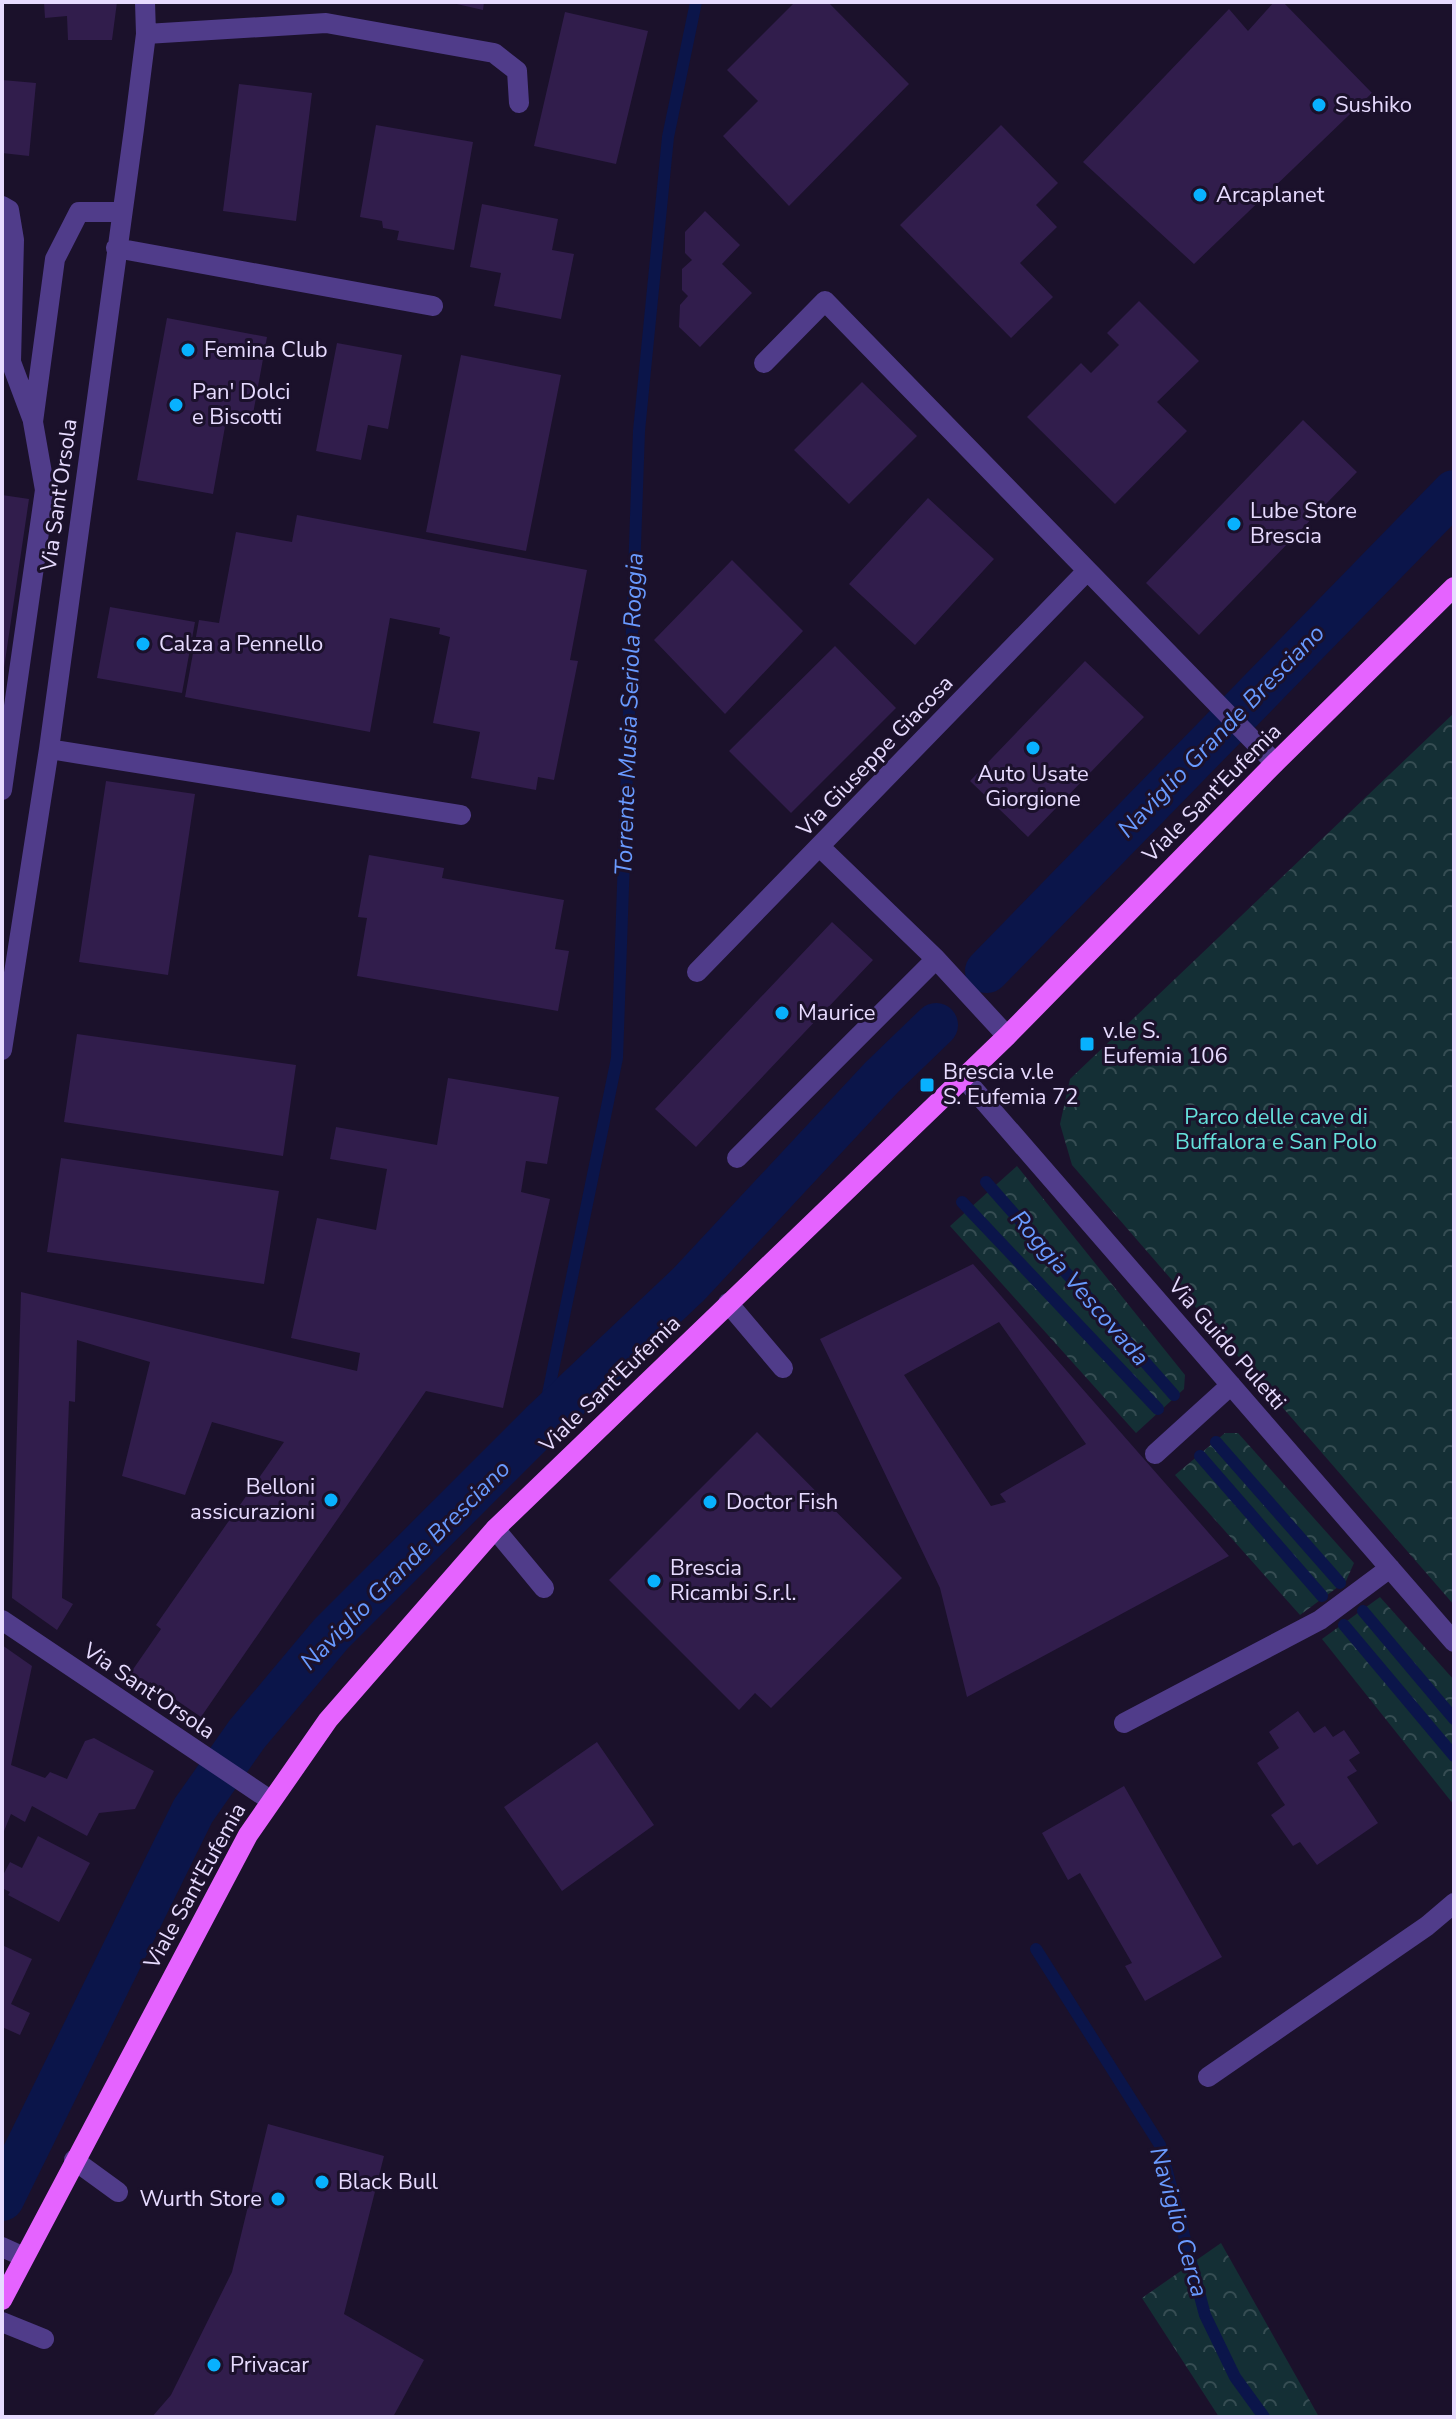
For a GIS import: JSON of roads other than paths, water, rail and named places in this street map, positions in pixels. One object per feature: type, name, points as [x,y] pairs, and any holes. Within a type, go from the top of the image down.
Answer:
[{"type":"main road","name":"Viale Sant'Eufemia","points":[[2,2300],[74,2160],[270,1800],[328,1720],[495,1529],[1007,1036],[1275,763],[1454,587]]},
{"type":"street","name":"Via Sant'Orsola","points":[[2,1050],[49,749],[146,34],[145,2]]},
{"type":"street","points":[[146,34],[326,23],[494,53],[517,71],[519,103]]},
{"type":"street","points":[[2,206],[9,210],[14,240],[11,362],[33,422],[45,490],[2,790]]},
{"type":"street","points":[[33,422],[55,259],[79,212],[122,212]]},
{"type":"street","points":[[116,248],[433,306]]},
{"type":"street","points":[[764,363],[825,301],[1275,763]]},
{"type":"street","name":"Via Giuseppe Giacosa","points":[[697,972],[1086,572]]},
{"type":"street","points":[[49,749],[461,815]]},
{"type":"street","points":[[820,847],[936,959],[1007,1036]]},
{"type":"street","points":[[737,1158],[936,959]]},
{"type":"street","name":"Via Guido Puletti","points":[[964,1078],[1454,1642]]},
{"type":"street","points":[[728,1303],[783,1368]]},
{"type":"street","points":[[1155,1454],[1231,1385]]},
{"type":"street","points":[[495,1529],[544,1588]]},
{"type":"street","points":[[1124,1723],[1320,1620],[1390,1568]]},
{"type":"street","name":"Via Sant'Orsola","points":[[2,1620],[270,1800]]},
{"type":"street","points":[[1208,2077],[1427,1926],[1454,1903]]},
{"type":"street","points":[[74,2160],[118,2192]]},
{"type":"street","points":[[2,2247],[24,2257]]},
{"type":"street","points":[[2,2322],[44,2339]]},
{"type":"waterway","name":"Torrente Musia Seriola Roggia","points":[[542,1423],[617,1058],[639,431],[668,137],[696,2]]},
{"type":"waterway","name":"Naviglio Grande Bresciano","points":[[987,971],[1454,492]]},
{"type":"waterway","name":"Naviglio Grande Bresciano","points":[[2,2199],[193,1811],[247,1734],[331,1634],[542,1423],[689,1284],[882,1077],[936,1025]]},
{"type":"waterway","name":"Roggia Vescovada","points":[[986,1182],[1174,1395]]},
{"type":"waterway","points":[[962,1202],[1158,1409]]},
{"type":"waterway","name":"Roggia Vescovada","points":[[1216,1442],[1340,1583]]},
{"type":"waterway","points":[[1200,1456],[1322,1596]]},
{"type":"waterway","name":"Roggia Vescovada","points":[[1363,1611],[1454,1719]]},
{"type":"waterway","points":[[1344,1625],[1454,1756]]},
{"type":"waterway","name":"Naviglio Cerca","points":[[1036,1949],[1160,2145],[1205,2315],[1235,2377],[1264,2417]]},
{"type":"place","name":"Sushiko","points":[[1319,105]]},
{"type":"place","name":"Arcaplanet","points":[[1200,195]]},
{"type":"place","name":"Femina Club","points":[[188,350]]},
{"type":"place","name":"Pan' Dolci e Biscotti","points":[[176,405]]},
{"type":"place","name":"Lube Store Brescia","points":[[1234,524]]},
{"type":"place","name":"Calza a Pennello","points":[[143,644]]},
{"type":"place","name":"Auto Usate Giorgione","points":[[1033,748]]},
{"type":"place","name":"Maurice","points":[[782,1013]]},
{"type":"place","name":"v.le S. Eufemia 106","points":[[1087,1044]]},
{"type":"place","name":"Brescia v.le S. Eufemia 72","points":[[927,1085]]},
{"type":"place","name":"Belloni assicurazioni","points":[[331,1500]]},
{"type":"place","name":"Doctor Fish","points":[[710,1502]]},
{"type":"place","name":"Brescia Ricambi S.r.l.","points":[[654,1581]]},
{"type":"place","name":"Black Bull","points":[[322,2182]]},
{"type":"place","name":"Wurth Store","points":[[278,2199]]},
{"type":"place","name":"Privacar","points":[[214,2365]]},
{"type":"park label","name":"Parco delle cave di Buffalora e San Polo","points":[[1276,1130]]}]
